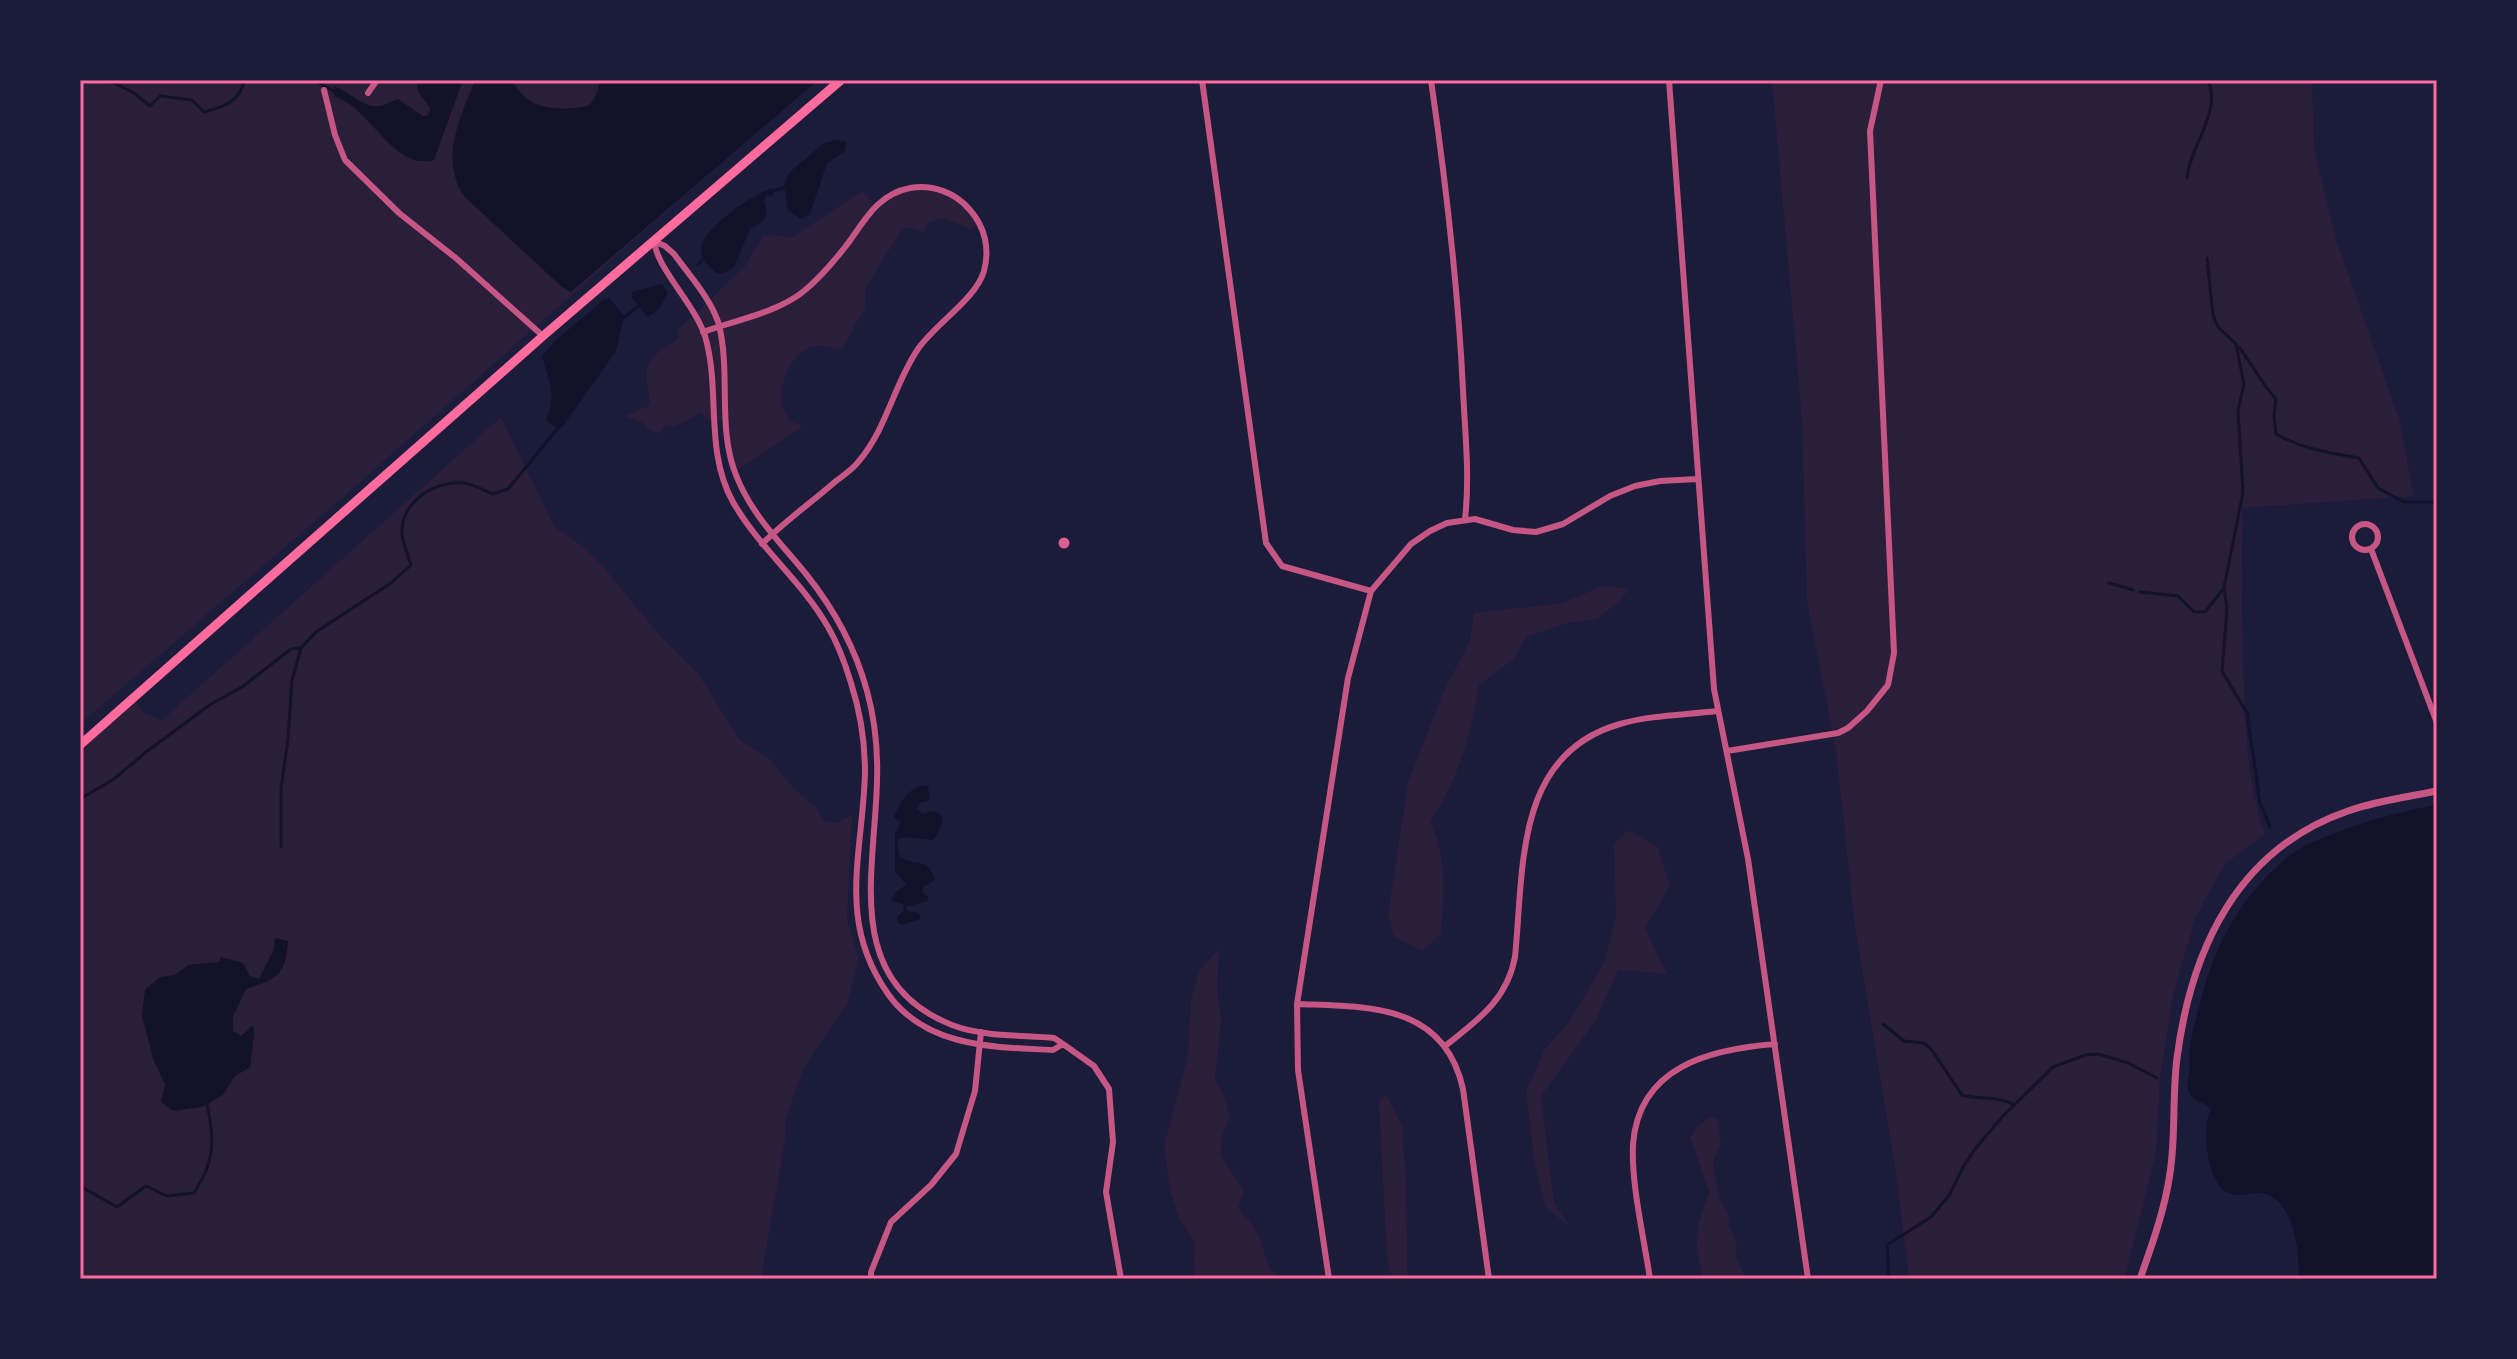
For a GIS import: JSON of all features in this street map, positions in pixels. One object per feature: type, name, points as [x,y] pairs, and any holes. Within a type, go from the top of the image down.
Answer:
[{"type":"main road","points":[[80,745],[543,336],[841,80]]},
{"type":"street","points":[[368,93],[377,80]]},
{"type":"street","points":[[1202,80],[1266,543],[1282,566],[1371,591]]},
{"type":"street","points":[[1431,80],[1458,294],[1468,484],[1465,519]]},
{"type":"street","points":[[1669,80],[1717,711],[1748,859],[1808,1279]]},
{"type":"street","points":[[1727,751],[1838,733],[1867,711],[1882,694],[1891,676],[1894,653],[1870,131],[1881,80]]},
{"type":"street","points":[[324,90],[345,160],[399,213],[457,259],[543,336]]},
{"type":"street","points":[[703,332],[768,310],[801,293],[827,268],[870,209],[891,195],[911,188],[947,192],[962,200],[981,222],[987,250],[984,273],[969,298],[935,326],[917,350],[901,378],[883,423],[859,462],[762,544]]},
{"type":"street","points":[[654,241],[674,254],[707,302],[719,326],[731,460],[746,499],[771,535],[814,585],[842,628],[855,653],[867,691],[876,743],[877,777],[870,918],[880,958],[914,1004],[952,1025],[981,1032],[1054,1038],[1094,1066],[1109,1089],[1113,1142],[1106,1192],[1121,1279]]},
{"type":"street","points":[[654,241],[659,258],[689,301],[710,355],[714,434],[732,499],[762,544],[828,627],[841,651],[852,684],[862,733],[865,772],[856,906],[864,950],[890,997],[905,1012],[946,1037],[980,1046],[1053,1050],[1063,1044]]},
{"type":"street","points":[[1329,1279],[1298,1070],[1297,1004],[1348,678],[1371,591],[1417,539],[1438,527],[1465,519],[1520,532],[1541,531],[1572,520],[1610,496],[1635,486],[1697,479]]},
{"type":"street","points":[[2366,523],[2377,530],[2377,543],[2371,549],[2362,550],[2355,546],[2352,533],[2366,523]]},
{"type":"street","points":[[2371,549],[2437,723]]},
{"type":"street","points":[[1445,1046],[1494,1005],[1510,978],[1531,813],[1543,784],[1558,762],[1586,738],[1613,726],[1717,711]]},
{"type":"street","points":[[2140,1279],[2170,1174],[2177,1061],[2185,1013],[2204,947],[2222,913],[2249,877],[2268,859],[2326,820],[2373,804],[2437,791]]},
{"type":"street","points":[[1297,1004],[1393,1013],[1425,1028],[1445,1046],[1455,1063],[1463,1089],[1489,1279]]},
{"type":"street","points":[[871,1279],[891,1222],[931,1185],[956,1154],[975,1091],[981,1032]]},
{"type":"street","points":[[1650,1279],[1633,1161],[1634,1136],[1644,1109],[1665,1078],[1694,1059],[1726,1050],[1775,1044]]},
{"type":"shaded area","points":[[80,80],[815,80],[343,497],[80,724]]},
{"type":"shaded area","points":[[418,80],[463,80],[434,160],[419,161],[394,148],[360,113],[335,97],[333,86],[372,106],[398,99],[423,116],[428,115],[430,109],[419,92]]},
{"type":"shaded area","points":[[475,80],[510,80],[535,104],[567,109],[590,105],[600,80],[818,80],[571,292],[465,197],[457,183],[453,168],[455,138]]},
{"type":"shaded area","points":[[1772,80],[2315,80],[2312,81],[2314,148],[2336,239],[2399,419],[2414,496],[2243,508],[2242,620],[2246,725],[2251,780],[2265,834],[2225,864],[2195,918],[2173,995],[2160,1077],[2156,1152],[2124,1279],[1909,1279],[1895,1166],[1855,926],[1836,751],[1807,601],[1802,420]]},
{"type":"shaded area","points":[[836,140],[846,142],[844,152],[827,163],[810,214],[801,219],[788,210],[784,184],[790,172],[824,143]]},
{"type":"shaded area","points":[[772,188],[773,196],[767,195],[764,201],[767,212],[763,221],[750,229],[734,267],[724,273],[716,273],[701,251],[708,233],[741,205]]},
{"type":"shaded area","points":[[911,188],[947,192],[981,222],[971,229],[942,218],[929,222],[923,232],[908,227],[902,230],[865,288],[865,308],[842,349],[816,346],[800,354],[789,368],[783,386],[783,405],[790,421],[803,426],[735,472],[726,420],[707,421],[701,412],[675,427],[666,424],[659,434],[648,430],[642,422],[624,416],[648,406],[647,369],[653,357],[679,338],[677,331],[745,266],[763,236],[791,238],[862,191],[876,205]]},
{"type":"shaded area","points":[[662,284],[668,293],[658,310],[648,317],[632,298],[632,292]]},
{"type":"shaded area","points":[[605,299],[610,299],[624,316],[616,351],[562,427],[557,429],[546,419],[552,395],[542,356],[555,341]]},
{"type":"shaded area","points":[[501,417],[554,526],[581,545],[607,571],[655,630],[697,672],[739,739],[769,758],[795,790],[816,807],[824,821],[835,823],[852,815],[847,919],[859,959],[847,1004],[804,1067],[785,1120],[785,1140],[761,1279],[80,1279],[80,745],[133,698],[143,713],[162,720]]},
{"type":"shaded area","points":[[1602,586],[1628,589],[1623,598],[1597,619],[1567,623],[1526,637],[1514,659],[1479,685],[1462,756],[1448,790],[1430,821],[1442,863],[1441,934],[1422,951],[1394,937],[1388,914],[1408,783],[1442,695],[1470,640],[1474,613],[1563,603]]},
{"type":"shaded area","points":[[923,785],[928,787],[930,800],[920,803],[916,809],[923,814],[933,811],[940,814],[943,819],[936,837],[932,840],[905,837],[899,839],[897,845],[900,857],[929,867],[935,880],[923,887],[927,901],[906,907],[907,911],[919,913],[920,919],[901,925],[897,917],[904,910],[903,904],[891,901],[896,892],[907,884],[895,872],[895,834],[901,822],[894,817],[908,794]]},
{"type":"shaded area","points":[[2437,805],[2437,1279],[2298,1279],[2293,1228],[2281,1205],[2261,1193],[2238,1195],[2225,1191],[2210,1165],[2206,1128],[2211,1109],[2192,1096],[2188,1087],[2191,1041],[2207,979],[2232,921],[2257,887],[2288,857],[2337,832]]},
{"type":"shaded area","points":[[1628,830],[1658,847],[1670,886],[1645,928],[1667,974],[1618,970],[1596,1020],[1541,1096],[1554,1203],[1570,1227],[1545,1207],[1534,1161],[1526,1091],[1545,1049],[1570,1021],[1605,960],[1616,916],[1614,844]]},
{"type":"shaded area","points":[[275,938],[288,941],[282,968],[272,978],[246,989],[233,1017],[233,1031],[241,1036],[253,1025],[250,1067],[234,1077],[223,1095],[202,1107],[173,1111],[161,1102],[165,1084],[153,1059],[142,1016],[145,990],[160,977],[175,975],[188,965],[219,962],[221,957],[243,963],[250,976],[259,979],[273,951]]},
{"type":"shaded area","points":[[1219,949],[1217,991],[1221,1019],[1215,1079],[1230,1116],[1222,1136],[1220,1155],[1244,1191],[1238,1208],[1256,1231],[1268,1264],[1281,1279],[1193,1279],[1195,1242],[1179,1218],[1170,1191],[1164,1145],[1188,1056],[1191,1000],[1199,971]]},
{"type":"shaded area","points":[[1386,1094],[1402,1126],[1409,1279],[1392,1279],[1387,1257],[1379,1103]]},
{"type":"shaded area","points":[[1711,1117],[1718,1120],[1721,1145],[1713,1161],[1714,1171],[1721,1202],[1728,1212],[1729,1225],[1737,1244],[1736,1256],[1743,1279],[1703,1279],[1697,1249],[1698,1224],[1709,1192],[1690,1137],[1698,1126]]},
{"type":"building","points":[[1064,537],[1070,543],[1064,549],[1058,543]]},
{"type":"waterway","points":[[108,80],[134,93],[150,106],[160,96],[192,100],[204,112],[235,98],[244,80]]},
{"type":"waterway","points":[[314,80],[335,92]]},
{"type":"waterway","points":[[2187,178],[2211,105],[2208,80]]},
{"type":"waterway","points":[[770,192],[786,187]]},
{"type":"waterway","points":[[698,265],[706,256]]},
{"type":"waterway","points":[[2207,258],[2213,315],[2218,327],[2236,344],[2244,384],[2238,410],[2243,493],[2224,587],[2227,609],[2222,671],[2247,713],[2260,803],[2270,827]]},
{"type":"waterway","points":[[623,318],[639,306]]},
{"type":"waterway","points":[[2239,347],[2276,399],[2276,434],[2306,447],[2359,458],[2378,488],[2404,502],[2437,502]]},
{"type":"waterway","points":[[281,847],[281,789],[292,680],[301,648],[316,632],[391,583],[411,565],[402,534],[403,523],[413,503],[421,496],[441,485],[452,483],[463,483],[493,494],[508,489],[558,428]]},
{"type":"waterway","points":[[2109,583],[2133,590]]},
{"type":"waterway","points":[[2140,592],[2178,596],[2194,612],[2205,612],[2224,588]]},
{"type":"waterway","points":[[80,799],[114,779],[211,704],[242,687],[291,649],[300,648]]},
{"type":"waterway","points":[[1883,1024],[1904,1041],[1924,1043],[1931,1049],[1962,1095],[2013,1104]]},
{"type":"waterway","points":[[1889,1279],[1887,1245],[1931,1217],[1950,1194],[1975,1149],[2003,1116],[2053,1067],[2085,1055],[2098,1054],[2128,1063],[2157,1078]]},
{"type":"waterway","points":[[80,1186],[117,1207],[146,1186],[167,1196],[194,1193],[206,1171],[211,1150],[207,1104]]}]
